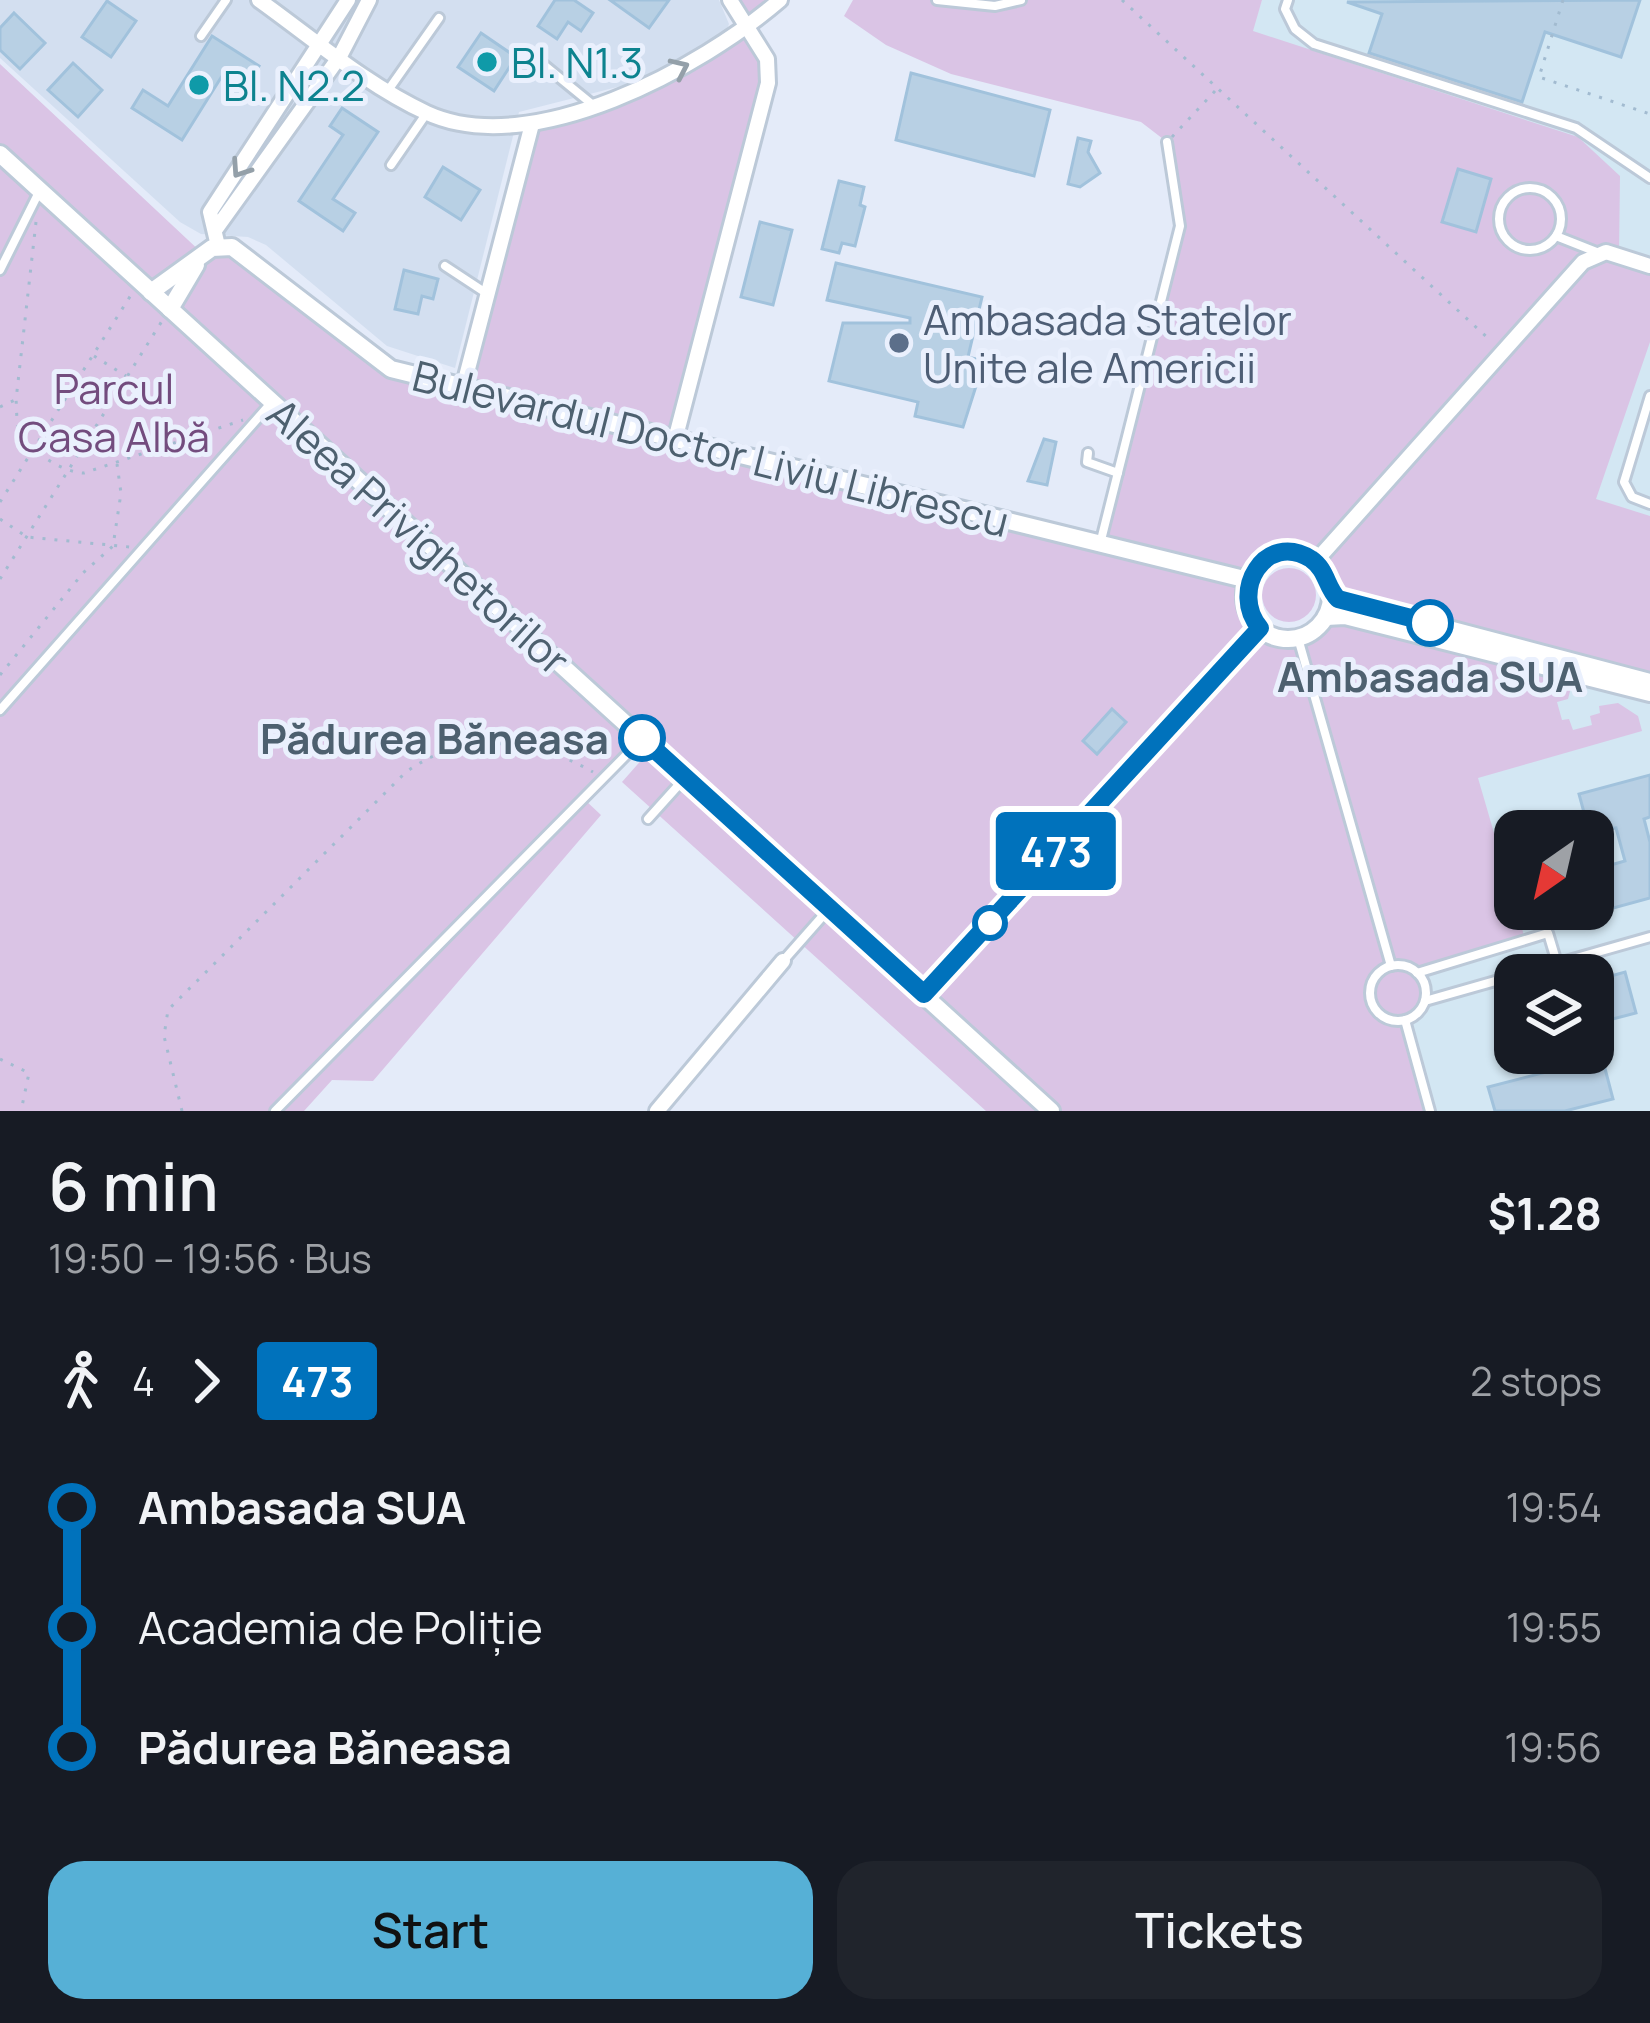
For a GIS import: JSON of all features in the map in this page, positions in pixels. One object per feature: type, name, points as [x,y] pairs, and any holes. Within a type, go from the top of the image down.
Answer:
[{"type":"street","points":[[259,0],[427,112],[470,123],[532,124],[593,105],[691,64],[780,0]]},
{"type":"street","points":[[212,243],[210,212],[348,0]]},
{"type":"street","points":[[170,309],[340,56],[369,0]]},
{"type":"street","points":[[675,440],[768,82],[767,59],[730,0]]},
{"type":"street","points":[[463,388],[532,124]]},
{"type":"street","name":"Aleea Privighetorilor","points":[[6,160],[170,309],[267,408],[642,738],[1051,1111]]},
{"type":"street","points":[[146,287],[212,243]]},
{"type":"street","name":"Bulevardul Doctor Liviu Librescu","points":[[212,243],[242,252],[375,360],[463,388],[1248,580]]},
{"type":"street","points":[[1315,562],[1574,270],[1599,253],[1650,266]]},
{"type":"street","points":[[1650,682],[1346,602],[1331,593],[1315,562],[1300,555],[1276,555],[1262,562],[1248,580],[1246,601],[1260,628],[1281,638],[1298,638],[1326,617],[1360,619],[1650,693]]},
{"type":"street","points":[[1326,617],[1331,593]]},
{"type":"street","points":[[924,994],[1260,628]]},
{"type":"street","points":[[657,1111],[783,961]]},
{"type":"lane","points":[[201,36],[226,0]]},
{"type":"lane","points":[[937,0],[995,6],[1021,0]]},
{"type":"lane","points":[[1288,0],[1285,9],[1295,28],[1314,44],[1576,128],[1650,178]]},
{"type":"lane","points":[[388,89],[440,18]]},
{"type":"lane","points":[[533,56],[593,105]]},
{"type":"lane","points":[[391,165],[427,112]]},
{"type":"lane","points":[[1100,546],[1180,226],[1167,142]]},
{"type":"lane","points":[[0,181],[6,160]]},
{"type":"lane","points":[[0,270],[40,190]]},
{"type":"lane","points":[[1556,236],[1562,217],[1548,193],[1519,190],[1504,202],[1500,223],[1509,242],[1529,250],[1556,236],[1599,253]]},
{"type":"lane","points":[[445,266],[487,294]]},
{"type":"lane","points":[[1650,396],[1624,482],[1632,497],[1650,504]]},
{"type":"lane","points":[[0,710],[267,408]]},
{"type":"lane","points":[[1088,453],[1087,462],[1094,467],[1118,473]]},
{"type":"lane","points":[[1298,638],[1391,966]]},
{"type":"lane","points":[[275,1111],[642,738]]},
{"type":"lane","points":[[648,819],[685,778]]},
{"type":"lane","points":[[783,961],[829,909]]},
{"type":"lane","points":[[1391,966],[1417,973],[1548,933],[1554,954]]},
{"type":"lane","points":[[1590,954],[1650,938]]},
{"type":"lane","points":[[1391,966],[1375,978],[1371,998],[1384,1017],[1405,1020]]},
{"type":"lane","points":[[1417,973],[1425,1000]]},
{"type":"lane","points":[[1405,1020],[1425,1000],[1494,981]]},
{"type":"lane","points":[[1405,1020],[1430,1111]]},
{"type":"path","points":[[1122,0],[1501,351]]},
{"type":"path","points":[[1563,0],[1539,77],[1650,113]]},
{"type":"path","points":[[1167,142],[1218,88]]},
{"type":"path","points":[[40,190],[16,400],[18,429],[34,448],[68,471],[84,473],[267,408]]},
{"type":"path","points":[[0,502],[93,356],[146,287]]},
{"type":"path","points":[[0,579],[170,309]]},
{"type":"path","points":[[93,356],[128,377]]},
{"type":"path","points":[[0,407],[16,400]]},
{"type":"path","points":[[0,675],[82,574],[113,546],[121,493],[116,462]]},
{"type":"path","points":[[0,519],[27,537],[143,548]]},
{"type":"path","points":[[182,1111],[164,1036],[168,1010],[405,773],[443,751],[500,741],[549,750],[603,778]]},
{"type":"path","points":[[0,1058],[29,1072],[22,1111]]},
{"type":"shaded area","points":[[0,0],[719,0],[729,24],[725,34],[633,83],[519,112],[455,368],[387,346],[266,245],[248,237],[201,234],[180,222],[0,58]]},
{"type":"shaded area","points":[[1262,0],[1650,0],[1650,1111],[1430,1111],[1298,638],[1326,617],[1331,593],[1315,562],[1252,31]]},
{"type":"green space","name":"Parcul Casa Albă","points":[[730,0],[780,0],[750,26],[767,59],[675,440],[1099,546],[1180,226],[1167,142],[1141,122],[951,74],[886,45],[844,16],[853,0],[1262,0],[1253,31],[1578,137],[1620,176],[1619,254],[1650,266],[1650,342],[1596,499],[1650,516],[1650,682],[1577,664],[1568,699],[1557,702],[1562,720],[1569,719],[1573,730],[1592,725],[1590,716],[1600,713],[1599,706],[1618,703],[1638,716],[1642,731],[1478,778],[1494,833],[1494,930],[1522,930],[1525,939],[1418,973],[1425,1001],[1405,1021],[1430,1111],[986,1111],[622,782],[652,748],[642,739],[585,800],[601,815],[373,1081],[332,1080],[304,1111],[0,1111],[0,64],[203,254],[218,246],[360,350],[462,387],[532,124],[593,105],[749,26]],"holes":[[[1276,555],[1309,558],[1329,583],[1326,617],[1292,637],[1269,633],[1246,601],[1254,569]]]},
{"type":"green space","points":[[1289,568],[1308,576],[1316,595],[1308,614],[1289,622],[1270,614],[1262,595],[1270,576]]},
{"type":"building","points":[[555,0],[574,0],[593,13],[581,31],[568,22],[557,39],[538,26]]},
{"type":"building","points":[[610,0],[669,0],[649,28]]},
{"type":"building","points":[[1640,0],[1621,57],[1545,32],[1522,102],[1369,53],[1382,14],[1347,2]]},
{"type":"building","points":[[107,1],[136,21],[111,57],[82,37]]},
{"type":"building","points":[[14,13],[45,43],[20,69],[0,50],[0,28]]},
{"type":"building","name":"Bl. N1.3","points":[[481,33],[516,57],[494,91],[458,67]]},
{"type":"building","name":"Bl. N2.2","points":[[212,36],[259,66],[249,81],[227,68],[182,140],[132,108],[143,90],[168,106]]},
{"type":"building","points":[[73,63],[102,90],[78,117],[48,90]]},
{"type":"building","points":[[911,73],[1050,110],[1034,176],[896,140]]},
{"type":"building","points":[[342,108],[378,132],[333,199],[355,213],[343,231],[299,201],[343,135],[330,126]]},
{"type":"building","points":[[1078,138],[1091,141],[1088,152],[1100,173],[1080,187],[1068,184]]},
{"type":"building","points":[[443,167],[480,190],[461,220],[425,197]]},
{"type":"building","points":[[1458,169],[1491,179],[1476,232],[1442,222]]},
{"type":"building","points":[[839,181],[864,187],[860,205],[865,207],[855,246],[842,243],[839,253],[822,249]]},
{"type":"building","points":[[760,222],[792,230],[773,305],[741,297]]},
{"type":"building","name":"Ambasada Statelor Unite ale Americii","points":[[836,263],[982,297],[968,357],[984,361],[963,427],[915,416],[918,402],[829,381],[843,323],[910,323],[910,318],[827,300]]},
{"type":"building","points":[[404,270],[438,279],[433,299],[422,296],[418,314],[395,309]]},
{"type":"building","points":[[1044,439],[1056,442],[1047,485],[1028,481]]},
{"type":"building","points":[[1112,709],[1126,722],[1097,754],[1083,741]]},
{"type":"building","points":[[1650,775],[1650,817],[1644,819],[1650,842],[1650,898],[1614,908],[1614,864],[1625,861],[1614,828],[1614,810],[1583,810],[1579,794]]},
{"type":"building","points":[[1625,972],[1636,1013],[1614,1019],[1614,975]]},
{"type":"building","points":[[1539,1074],[1606,1074],[1613,1099],[1565,1111],[1495,1111],[1488,1087]]},
{"type":"bus line","name":"473","points":[[642,738],[924,994],[1260,628],[1250,614],[1246,591],[1262,562],[1276,555],[1300,555],[1325,573],[1338,599],[1430,623]]},
{"type":"place","name":"Bl. N1.3","points":[[487,62]]},
{"type":"place","name":"Bl. N2.2","points":[[199,85]]},
{"type":"place","name":"Ambasada Statelor Unite ale Americii","points":[[899,343]]},
{"type":"place","name":"Ambasada SUA","points":[[1430,623]]},
{"type":"place","name":"Pădurea Băneasa","points":[[642,738]]}]
